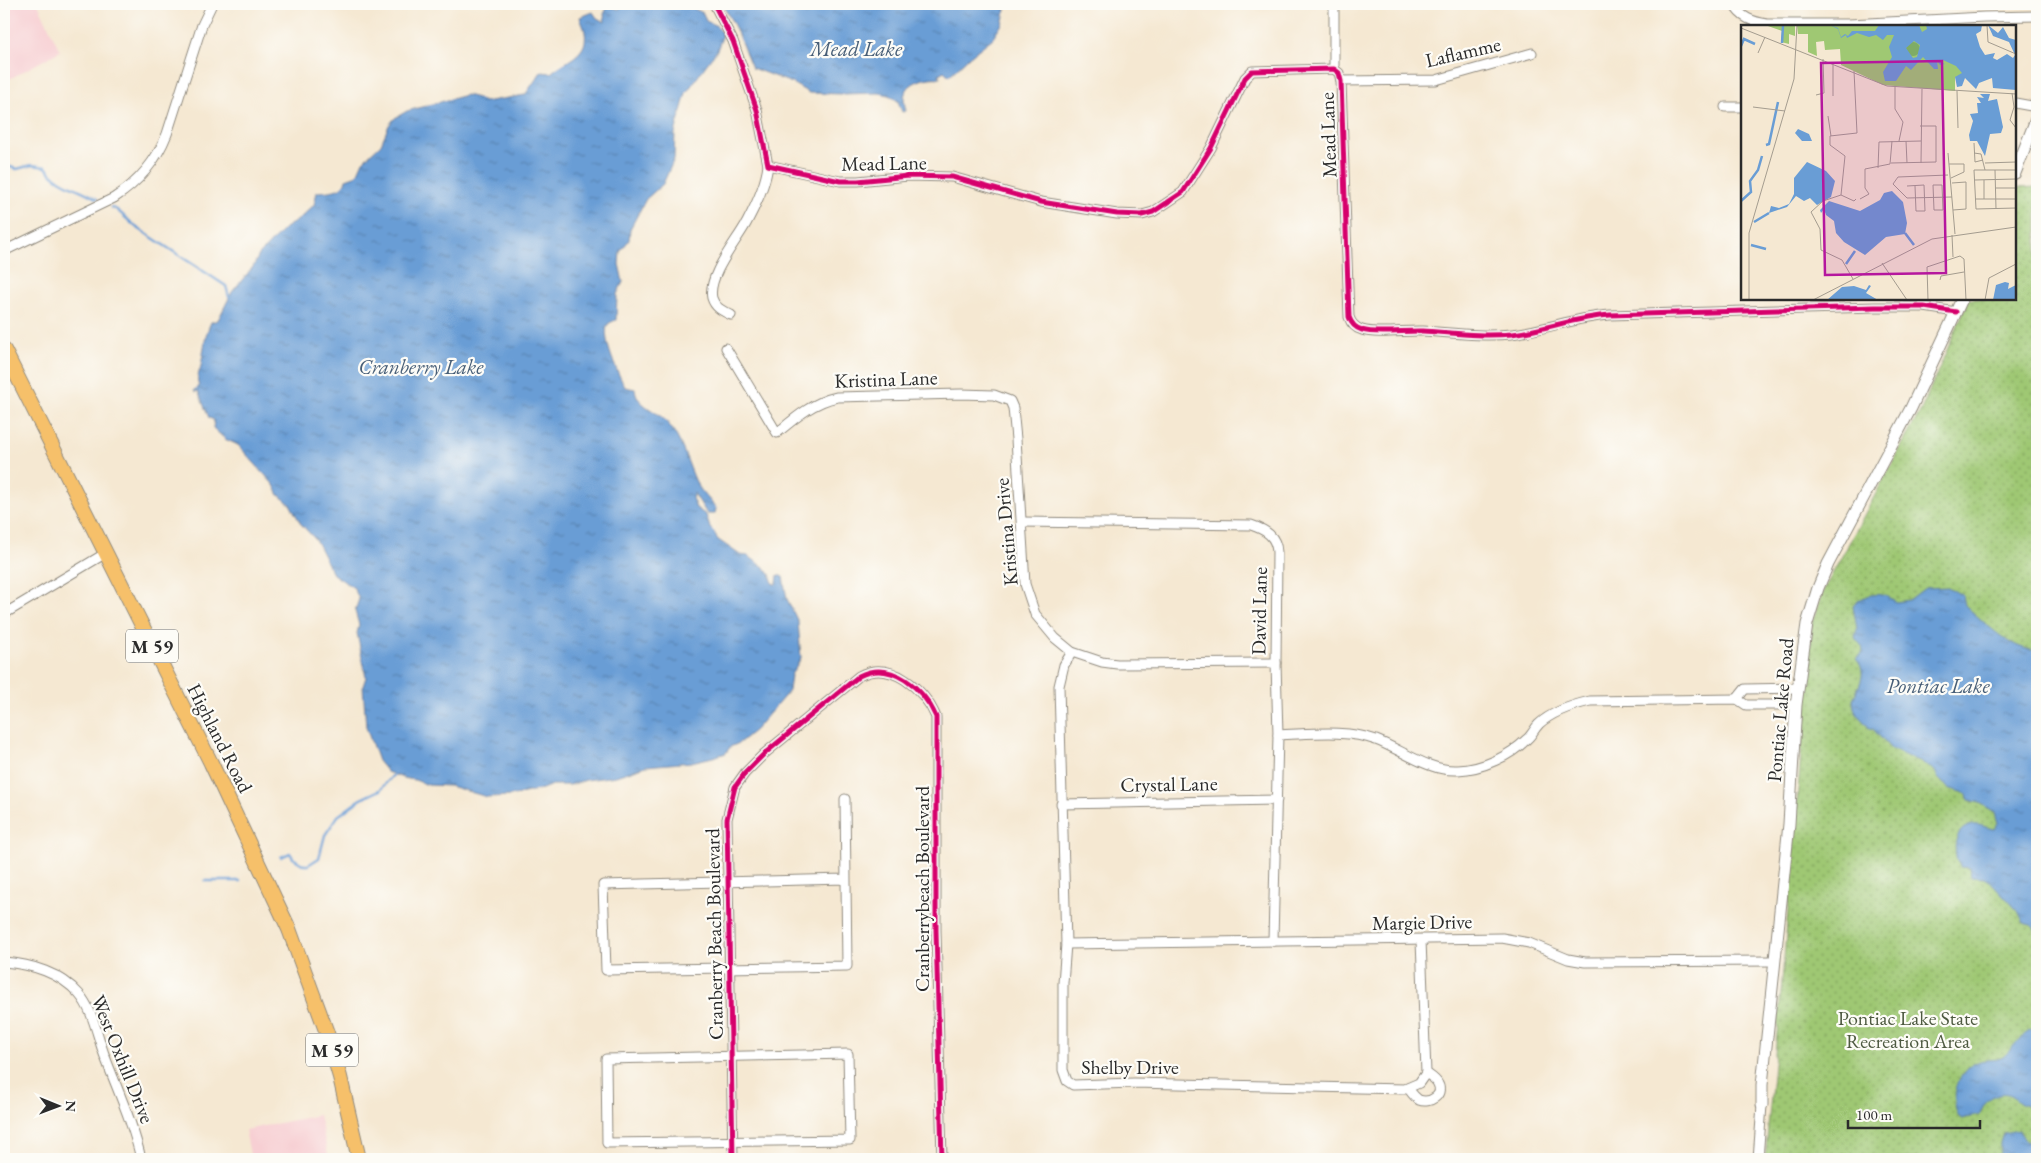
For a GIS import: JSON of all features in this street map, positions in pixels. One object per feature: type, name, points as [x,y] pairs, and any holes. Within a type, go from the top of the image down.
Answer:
[{"type":"highway","name":"Highland Road","points":[[4,350],[211,763],[289,930],[327,1033],[340,1077],[359,1159]]},
{"type":"street","points":[[4,250],[114,198],[130,188],[149,169],[164,142],[202,25],[212,4]]},
{"type":"street","points":[[714,4],[734,41],[757,110],[768,165],[767,175],[747,222],[719,268],[712,289],[712,297],[716,305],[720,310],[731,315]]},
{"type":"street","points":[[1334,4],[1334,68]]},
{"type":"street","points":[[1734,4],[1744,16],[1754,22],[1768,24],[1850,24],[2037,16]]},
{"type":"street","name":"Laflamme","points":[[1341,81],[1436,80],[1532,53]]},
{"type":"street","name":"Mead Lane","points":[[768,165],[840,181],[858,182],[908,176],[952,177],[1041,202],[1117,214],[1142,215],[1153,212],[1184,192],[1211,148],[1245,78],[1252,71],[1334,68],[1339,73],[1341,81],[1349,317],[1352,324],[1362,330],[1494,335],[1514,333],[1592,316],[1610,315],[1875,307],[1924,307],[1956,312]]},
{"type":"street","points":[[2016,103],[2037,107]]},
{"type":"street","points":[[1725,107],[1741,107]]},
{"type":"street","points":[[2016,170],[2037,117]]},
{"type":"street","name":"Pontiac Lake Road","points":[[1758,1159],[1762,1085],[1790,824],[1796,705],[1807,624],[1818,588],[1918,394],[1962,300]]},
{"type":"street","name":"Kristina Lane","points":[[726,348],[777,433],[808,408],[825,399],[837,397],[961,394],[994,395],[1008,400]]},
{"type":"street","name":"Kristina Drive","points":[[1008,400],[1013,408],[1025,584],[1035,614],[1055,638],[1072,652],[1102,662],[1117,664],[1276,663]]},
{"type":"street","name":"David Lane","points":[[1022,522],[1251,526],[1268,532],[1277,545],[1276,663],[1278,735],[1273,941]]},
{"type":"street","points":[[4,614],[106,553]]},
{"type":"street","name":"Shelby Drive","points":[[1072,652],[1064,665],[1059,686],[1066,944],[1063,984],[1063,1070],[1067,1081],[1072,1085],[1134,1083],[1364,1089],[1408,1088]]},
{"type":"street","name":"Cranberrybeach Boulevard","points":[[859,676],[867,672],[890,672],[919,691],[930,704],[936,717],[936,930],[942,1159]]},
{"type":"street","name":"Cranberry Beach Boulevard","points":[[733,1159],[727,819],[731,801],[740,778],[764,754],[859,676]]},
{"type":"street","points":[[1737,699],[1745,689],[1799,688]]},
{"type":"street","points":[[1278,735],[1358,735],[1376,740],[1443,769],[1458,770],[1490,763],[1528,739],[1539,724],[1572,705],[1590,701],[1737,699],[1746,705],[1796,705]]},
{"type":"street","points":[[845,799],[846,879],[847,966],[606,970],[603,886],[846,879]]},
{"type":"street","name":"Crystal Lane","points":[[1061,804],[1276,800]]},
{"type":"street","name":"Margie Drive","points":[[1066,944],[1502,938],[1529,943],[1568,959],[1585,962],[1775,961]]},
{"type":"street","points":[[1421,940],[1426,1073],[1419,1083],[1408,1088],[1419,1100],[1433,1099],[1439,1093],[1438,1082],[1426,1073]]},
{"type":"street","name":"West Oxhill Drive","points":[[4,962],[39,969],[65,981],[80,996],[92,1018],[120,1094],[141,1159]]},
{"type":"street","points":[[848,1054],[850,1140],[733,1142],[608,1143],[606,1059],[848,1054]]},
{"type":"shaded area","points":[[4,4],[38,4],[60,51],[4,82]]},
{"type":"shaded area","points":[[319,1115],[329,1159],[251,1159],[245,1130]]},
{"type":"green space","name":"Pontiac Lake State Recreation Area","points":[[2037,187],[2037,1159],[1765,1159],[1812,623],[1822,593],[1921,410],[1969,300],[2016,300],[2016,188]]},
{"type":"water","name":"Cranberry Lake","points":[[636,4],[688,4],[703,13],[706,21],[717,26],[722,37],[717,50],[686,93],[675,133],[674,159],[663,184],[646,199],[630,229],[629,240],[620,252],[619,264],[623,282],[617,294],[616,320],[609,323],[607,328],[608,345],[625,387],[635,389],[639,400],[662,417],[676,435],[697,484],[716,508],[715,514],[707,514],[694,493],[692,498],[696,508],[706,515],[710,528],[717,539],[740,555],[748,556],[764,567],[770,574],[773,584],[777,584],[778,575],[783,577],[787,599],[798,622],[801,658],[791,675],[789,691],[755,730],[739,743],[730,747],[726,753],[713,757],[691,762],[646,766],[616,776],[586,780],[570,785],[552,785],[511,796],[487,797],[450,786],[428,785],[403,778],[387,772],[378,761],[366,727],[363,686],[366,677],[357,633],[359,625],[355,611],[359,599],[354,588],[333,574],[315,539],[301,524],[290,504],[279,495],[274,485],[238,445],[225,439],[213,428],[214,420],[209,418],[198,391],[195,392],[194,390],[199,387],[198,377],[207,332],[211,322],[218,320],[232,292],[253,267],[259,255],[285,228],[298,220],[314,205],[317,192],[339,189],[346,179],[357,175],[363,161],[381,144],[389,125],[395,118],[407,111],[466,95],[478,98],[484,102],[525,95],[541,72],[551,73],[580,52],[585,40],[585,30],[580,17],[593,12],[597,18],[605,22],[604,14],[608,6],[619,9],[636,6]]},
{"type":"water","name":"Mead Lake","points":[[722,4],[1007,4],[1002,24],[993,38],[949,76],[944,71],[939,74],[940,78],[923,79],[912,84],[905,92],[906,111],[902,112],[898,101],[889,95],[879,93],[809,93],[792,83],[752,68],[734,25]]},
{"type":"water","name":"Pontiac Lake","points":[[1948,587],[1963,596],[1965,605],[2000,636],[2018,646],[2037,651],[2037,933],[2032,925],[2024,923],[2018,911],[1992,883],[1984,878],[1971,877],[1970,868],[1960,867],[1956,859],[1955,845],[1960,832],[1964,828],[1974,825],[1994,829],[1998,823],[1995,812],[1980,803],[1969,800],[1967,795],[1962,792],[1948,788],[1938,778],[1935,771],[1920,761],[1891,749],[1858,716],[1853,705],[1853,699],[1862,678],[1862,669],[1856,659],[1863,653],[1863,650],[1855,637],[1857,629],[1853,606],[1868,596],[1885,596],[1896,602],[1909,600],[1925,588]]},
{"type":"water","points":[[2037,1029],[2037,1106],[2024,1104],[2013,1096],[2002,1093],[1988,1100],[1980,1115],[1961,1119],[1956,1109],[1955,1097],[1957,1085],[1965,1070],[1974,1063],[2003,1057],[2027,1032]]},
{"type":"water","points":[[2037,1125],[2037,1153],[2024,1154],[2019,1159],[2000,1159],[2000,1143],[2003,1133],[2018,1130],[2027,1142],[2033,1139]]},
{"type":"waterway","points":[[4,165],[17,169],[32,165],[46,167],[56,178],[97,199]]},
{"type":"waterway","points":[[111,207],[136,227],[226,286],[229,297]]},
{"type":"waterway","points":[[281,857],[290,853],[293,858],[304,865],[308,865],[319,858],[325,835],[338,816],[361,799],[380,790],[395,773]]},
{"type":"waterway","points":[[205,881],[240,881]]},
{"type":"cycle path","points":[[714,4],[733,41],[757,110],[768,165],[840,181],[908,176],[952,177],[1041,202],[1117,214],[1142,215],[1153,212],[1183,192],[1211,148],[1245,78],[1252,71],[1334,69],[1339,73],[1341,81],[1349,317],[1354,325],[1362,330],[1375,332],[1423,331],[1501,335],[1524,332],[1585,318],[1610,315],[1875,307],[1924,307],[1956,312]]},
{"type":"cycle path","points":[[733,1159],[727,819],[735,787],[745,773],[764,754],[859,676],[883,671],[894,674],[915,687],[931,707],[936,717],[936,930],[942,1159]]}]
